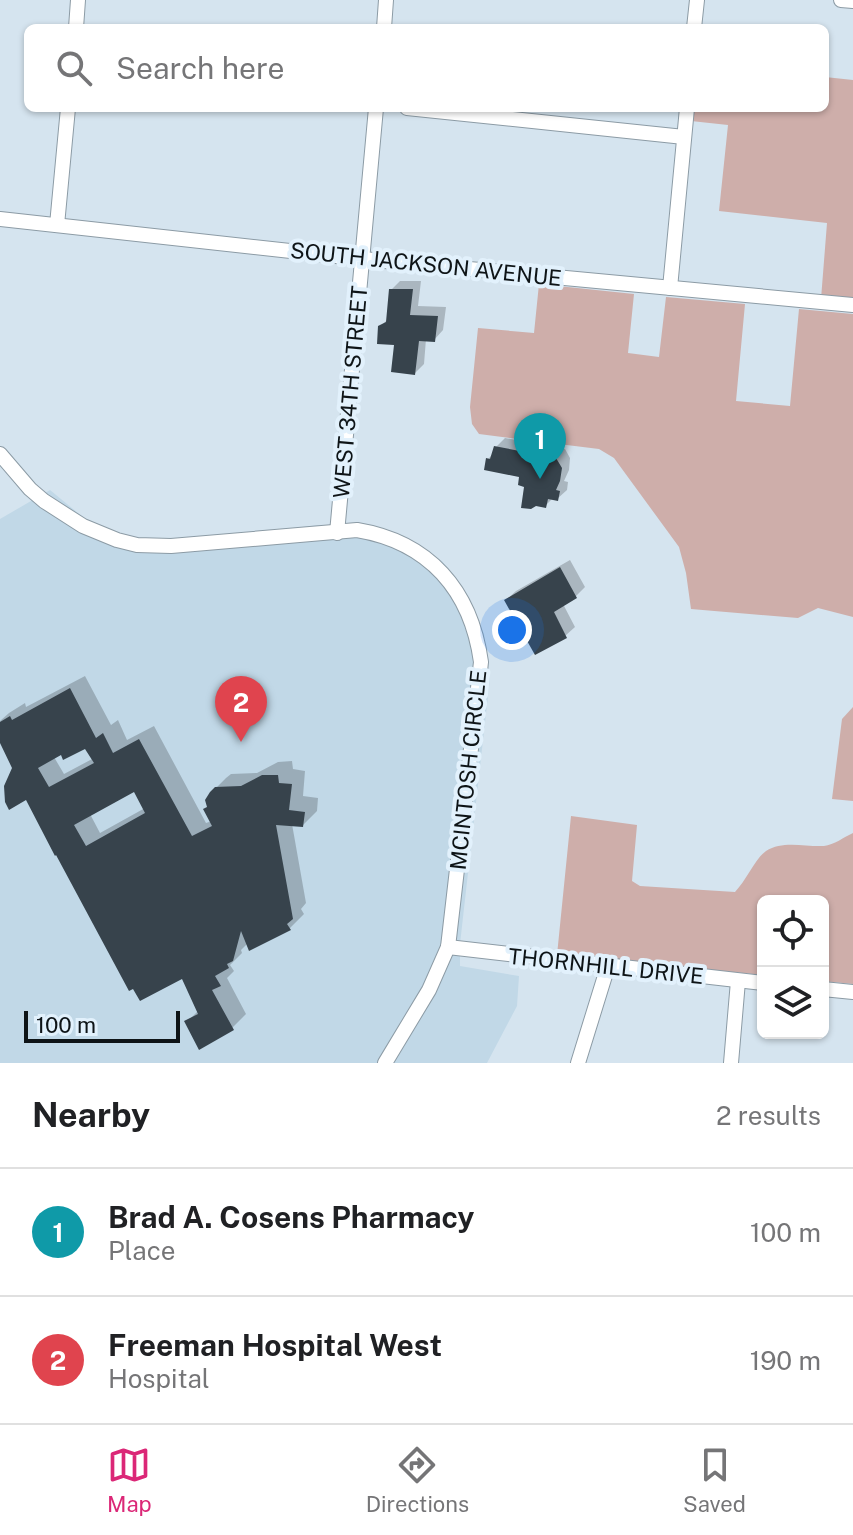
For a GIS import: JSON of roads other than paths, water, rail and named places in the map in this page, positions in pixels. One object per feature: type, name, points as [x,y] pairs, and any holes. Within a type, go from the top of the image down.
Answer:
[{"type":"street","points":[[76,24],[78,0]]},
{"type":"street","points":[[384,24],[386,0]]},
{"type":"street","points":[[694,24],[697,0]]},
{"type":"street","points":[[841,0],[853,1]]},
{"type":"street","points":[[57,225],[68,112]]},
{"type":"street","name":"WEST 34TH STREET","points":[[337,533],[376,112]]},
{"type":"street","points":[[445,112],[684,137]]},
{"type":"street","points":[[670,288],[687,112]]},
{"type":"street","name":"SOUTH JACKSON AVENUE","points":[[0,219],[363,259],[853,305]]},
{"type":"street","name":"MCINTOSH CIRCLE","points":[[0,454],[44,501],[83,526],[117,540],[137,545],[171,546],[357,530],[391,538],[423,556],[444,574],[463,601],[478,640],[481,662],[448,947],[429,990],[385,1063]]},
{"type":"street","name":"THORNHILL DRIVE","points":[[448,947],[757,983]]},
{"type":"street","points":[[578,1063],[608,966]]},
{"type":"street","points":[[731,1063],[738,981]]},
{"type":"street","points":[[829,990],[853,992]]},
{"type":"place","name":"Brad A. Cosens Pharmacy","points":[[540,479]]},
{"type":"place","name":"Freeman Hospital West","points":[[241,742]]}]
